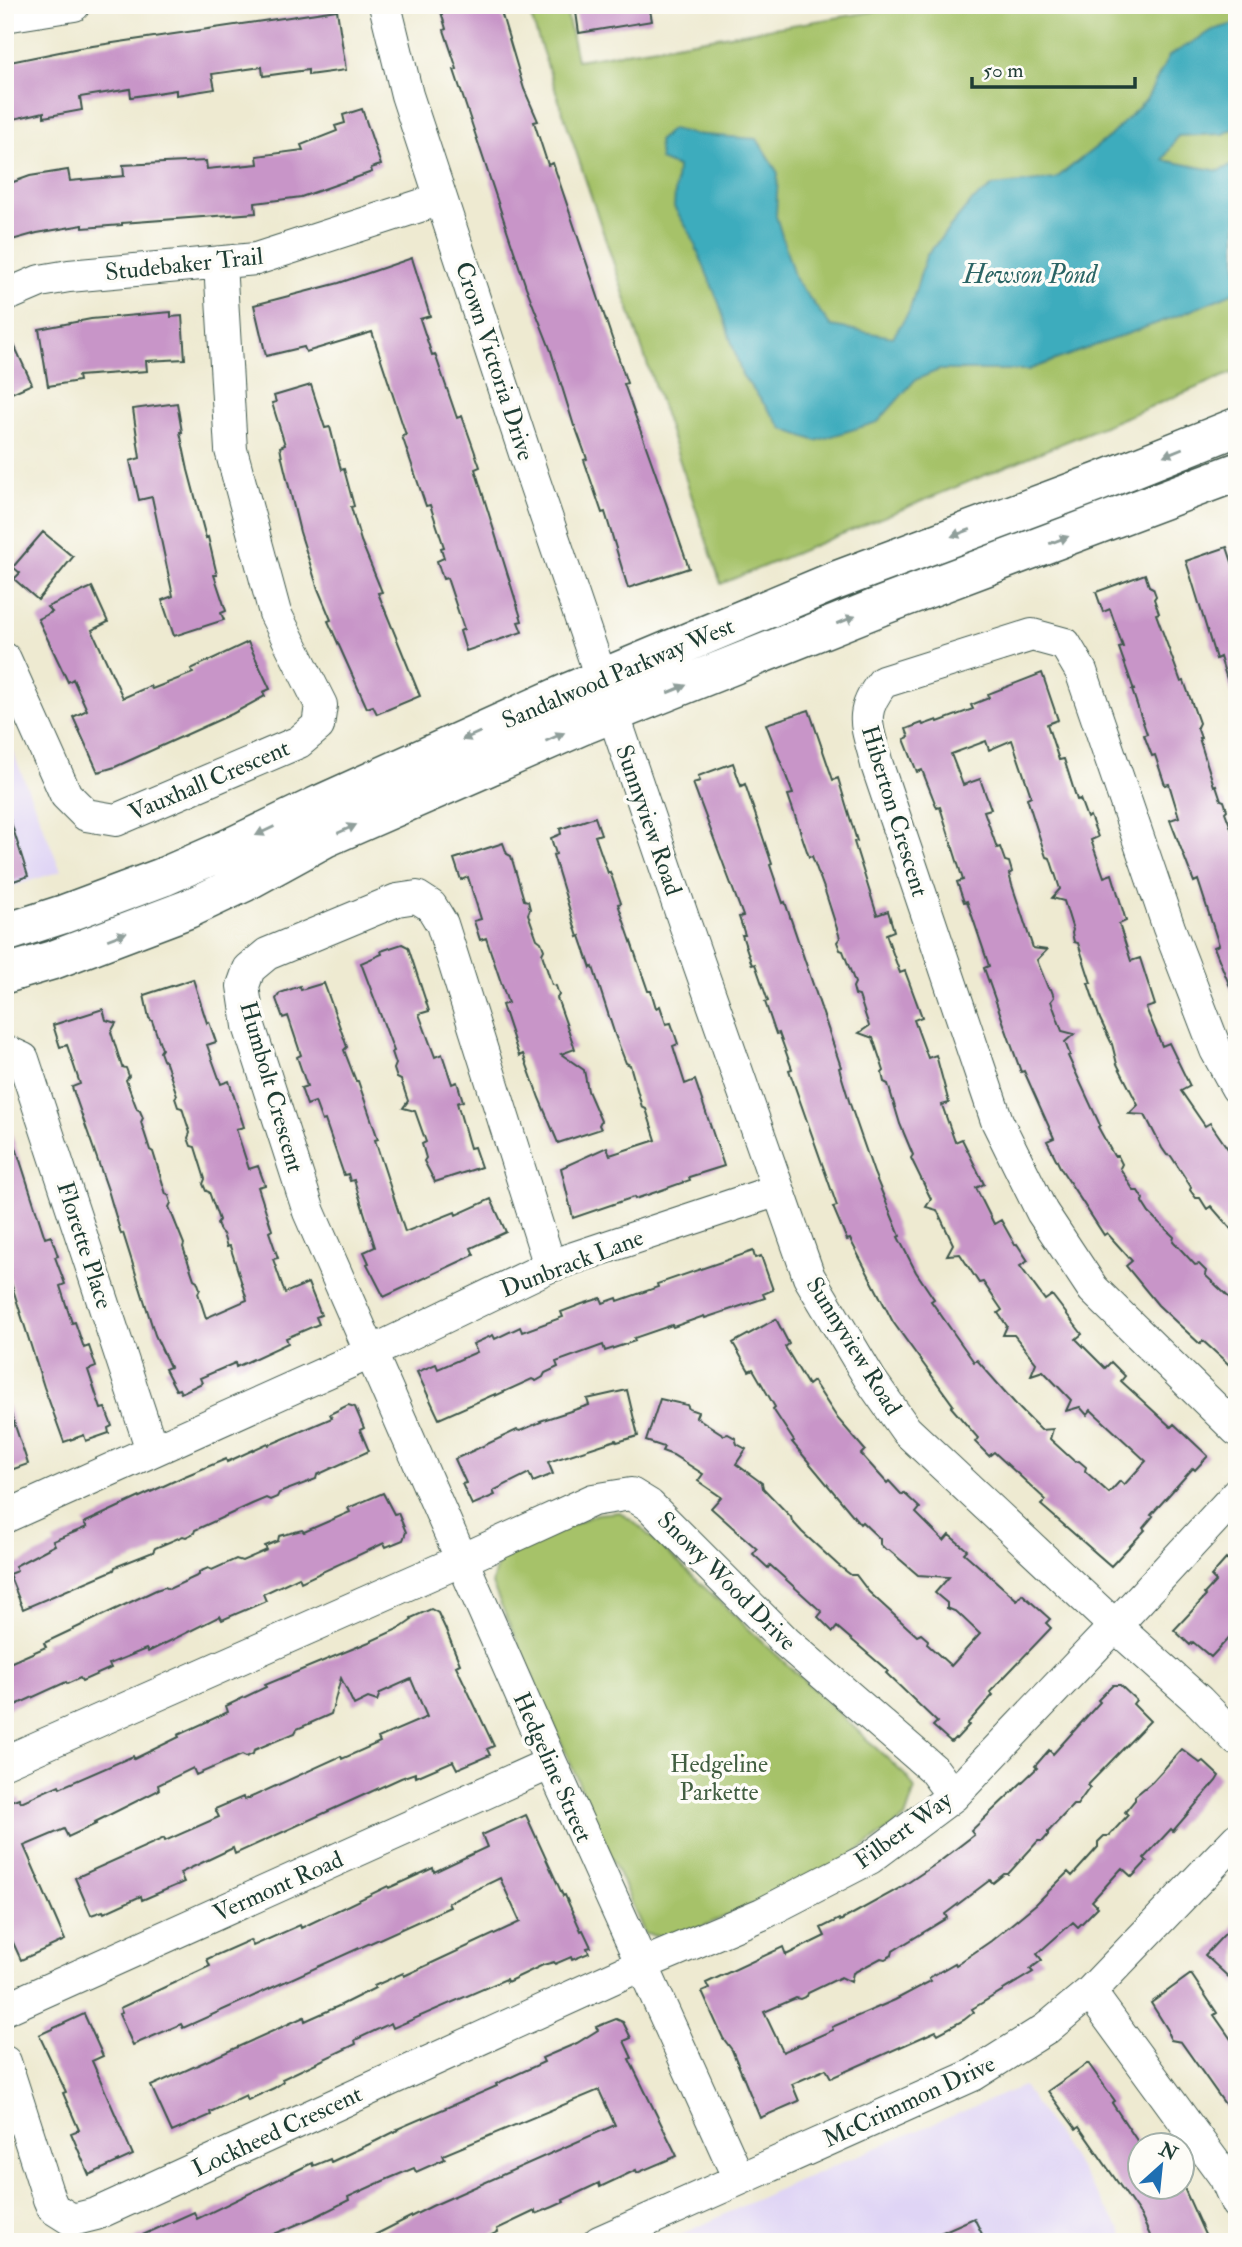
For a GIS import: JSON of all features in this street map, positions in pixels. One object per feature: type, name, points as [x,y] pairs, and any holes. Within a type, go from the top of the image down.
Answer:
[{"type":"main road","name":"Sandalwood Parkway West","points":[[5,933],[64,914],[228,849],[333,798],[601,679],[832,582],[1237,427]]},
{"type":"main road","name":"Sandalwood Parkway West","points":[[5,974],[53,960],[188,909],[243,883],[325,838],[581,726],[884,605],[1237,472]]},
{"type":"main road","points":[[53,960],[66,936],[64,914]]},
{"type":"street","points":[[5,16],[74,5]]},
{"type":"street","name":"Crown Victoria Drive","points":[[385,5],[407,95],[613,714]]},
{"type":"street","name":"Studebaker Trail","points":[[5,296],[40,282],[62,277],[256,259],[441,199]]},
{"type":"street","name":"Vauxhall Crescent","points":[[5,659],[66,795],[86,815],[116,820],[299,742],[318,726],[321,705],[275,613],[231,450],[220,263]]},
{"type":"street","name":"Hiberton Crescent","points":[[1237,1088],[1216,1050],[1197,1002],[1081,671],[1065,644],[1032,635],[883,682],[870,699],[866,717],[877,765],[997,1121],[1042,1212],[1093,1289],[1237,1430]]},
{"type":"street","name":"Sunnyview Road","points":[[613,714],[808,1277],[870,1379],[906,1430],[1199,1701],[1237,1740]]},
{"type":"street","name":"Humbolt Crescent","points":[[372,1352],[309,1212],[249,1026],[243,986],[249,969],[267,954],[397,900],[417,898],[430,906],[442,924],[550,1266]]},
{"type":"street","name":"Florette Place","points":[[5,1053],[23,1059],[152,1450]]},
{"type":"street","name":"Dunbrack Lane","points":[[372,1352],[550,1266],[778,1190]]},
{"type":"street","points":[[5,1517],[372,1352]]},
{"type":"street","name":"Hedgeline Street","points":[[372,1352],[551,1763],[739,2179]]},
{"type":"street","name":"Snowy Wood Drive","points":[[462,1560],[593,1500],[631,1494],[649,1505],[786,1642],[933,1769],[953,1796]]},
{"type":"street","name":"Filbert Way","points":[[641,1965],[762,1914],[870,1858],[953,1796],[1237,1494]]},
{"type":"street","points":[[5,1762],[462,1560]]},
{"type":"street","name":"Vermont Road","points":[[5,2008],[551,1763]]},
{"type":"street","name":"McCrimmon Drive","points":[[599,2242],[973,2075],[1045,2029],[1090,1992],[1237,1839]]},
{"type":"street","name":"Lockheed Crescent","points":[[5,2062],[49,2199],[53,2208],[72,2220],[96,2214],[641,1965]]},
{"type":"street","points":[[1090,1992],[1225,2177],[1237,2204]]},
{"type":"shaded area","points":[[5,732],[61,871],[5,889]]},
{"type":"shaded area","points":[[1023,2086],[1121,2230],[1126,2242],[666,2242],[774,2191]]},
{"type":"green space","points":[[527,5],[565,5],[577,60],[914,5],[1237,5],[1237,371],[721,584]]},
{"type":"green space","name":"Hedgeline Parkette","points":[[620,1512],[640,1527],[907,1777],[915,1789],[905,1818],[831,1870],[674,1939],[645,1934],[492,1584],[502,1557],[596,1514]]},
{"type":"water","name":"Hewson Pond","points":[[1237,23],[1237,127],[1224,134],[1178,136],[1163,160],[1219,171],[1237,163],[1237,291],[1185,313],[1028,370],[939,370],[915,380],[878,422],[816,441],[783,429],[742,375],[719,303],[691,235],[674,207],[677,167],[660,160],[658,141],[672,129],[692,134],[757,139],[778,173],[776,216],[795,279],[831,326],[893,337],[909,312],[926,256],[971,202],[993,186],[1055,179],[1109,137],[1146,100],[1169,56],[1213,30]]},
{"type":"building","points":[[439,5],[499,5],[524,89],[538,121],[534,122],[548,165],[553,163],[627,383],[624,384],[689,568],[628,588],[605,512],[602,513],[584,460],[587,459],[551,351],[526,287],[454,70],[457,69]]},
{"type":"building","points":[[575,5],[649,5],[652,21],[579,33]]},
{"type":"building","points":[[337,10],[346,70],[308,75],[308,70],[263,76],[262,67],[212,74],[215,89],[176,95],[176,90],[131,97],[130,89],[80,97],[82,110],[44,117],[44,112],[5,121],[5,63],[79,48]]},
{"type":"building","points":[[362,109],[381,165],[371,168],[372,172],[301,197],[255,203],[256,213],[83,228],[83,225],[5,242],[5,185],[30,176],[68,170],[70,181],[124,176],[123,165],[206,161],[207,169],[258,164],[257,156],[303,150],[301,145],[337,131],[335,126],[345,123],[343,115]]},
{"type":"building","points":[[412,258],[430,316],[420,319],[457,418],[462,416],[480,467],[475,469],[522,621],[518,622],[522,632],[466,651],[460,631],[464,629],[447,578],[443,579],[437,561],[444,558],[441,548],[444,547],[430,505],[426,506],[402,436],[406,435],[372,332],[306,352],[304,347],[266,356],[254,305],[339,283]]},
{"type":"building","points":[[171,312],[171,317],[182,316],[185,359],[146,361],[147,371],[78,376],[79,381],[48,386],[39,329],[91,319]]},
{"type":"building","points":[[5,325],[32,384],[5,396]]},
{"type":"building","points":[[311,385],[325,428],[330,427],[341,470],[344,469],[361,541],[382,592],[378,593],[420,696],[377,714],[373,706],[367,708],[328,621],[331,620],[300,532],[282,458],[280,447],[285,445],[272,403],[276,402],[274,396]]},
{"type":"building","points":[[177,403],[188,470],[206,538],[208,537],[217,575],[214,575],[226,611],[221,613],[224,620],[174,636],[162,600],[173,596],[152,497],[139,500],[130,461],[140,458],[133,409]]},
{"type":"building","points":[[43,532],[73,557],[38,600],[14,579],[20,573],[13,567]]},
{"type":"building","points":[[1227,547],[1237,577],[1237,698],[1233,698],[1220,657],[1216,659],[1186,561]]},
{"type":"building","points":[[1145,574],[1156,596],[1154,599],[1159,613],[1156,614],[1199,723],[1199,738],[1214,786],[1216,785],[1221,800],[1224,801],[1227,810],[1225,812],[1237,844],[1237,1004],[1214,947],[1219,945],[1198,880],[1194,882],[1170,820],[1179,817],[1169,784],[1165,785],[1155,755],[1152,756],[1144,735],[1147,734],[1119,648],[1123,647],[1110,609],[1103,612],[1096,592]]},
{"type":"building","points":[[92,587],[108,622],[92,630],[123,698],[150,686],[152,689],[193,673],[191,669],[248,642],[270,689],[263,692],[265,696],[232,714],[115,767],[98,772],[73,717],[87,710],[73,679],[68,682],[38,619],[52,612],[47,607]]},
{"type":"building","points":[[1042,673],[1058,720],[1047,724],[1059,760],[1064,759],[1077,800],[1080,799],[1087,818],[1090,816],[1098,837],[1091,840],[1104,877],[1112,874],[1126,921],[1119,924],[1131,961],[1140,958],[1155,1005],[1146,1008],[1162,1046],[1169,1043],[1190,1086],[1181,1091],[1205,1126],[1210,1123],[1237,1162],[1237,1236],[1211,1206],[1207,1209],[1200,1198],[1196,1198],[1171,1156],[1162,1148],[1145,1115],[1129,1114],[1138,1105],[1117,1064],[1112,1044],[1100,1019],[1078,943],[1074,942],[1064,901],[1052,898],[1060,889],[1050,858],[1046,857],[1043,848],[1027,798],[1031,796],[1012,740],[989,750],[986,741],[951,754],[963,785],[980,779],[991,809],[984,811],[997,848],[1000,847],[1005,861],[1009,862],[1012,885],[1033,948],[1047,950],[1037,960],[1054,997],[1051,1001],[1062,1031],[1074,1034],[1065,1042],[1070,1055],[1068,1056],[1100,1125],[1098,1127],[1114,1156],[1118,1156],[1122,1164],[1120,1168],[1134,1191],[1138,1191],[1149,1213],[1174,1237],[1173,1241],[1195,1265],[1199,1264],[1206,1271],[1205,1275],[1237,1305],[1237,1372],[1203,1341],[1200,1344],[1158,1305],[1126,1266],[1132,1261],[1107,1233],[1104,1235],[1061,1169],[1047,1141],[1054,1138],[1024,1071],[1021,1072],[984,968],[989,966],[967,901],[964,902],[957,882],[963,880],[940,807],[937,808],[922,770],[917,772],[904,739],[909,737],[906,729],[922,723],[938,722],[973,709],[971,705],[989,698],[988,694]]},
{"type":"building","points":[[809,710],[833,780],[838,778],[857,841],[854,842],[877,915],[888,911],[894,931],[886,934],[900,973],[905,971],[922,1017],[914,1020],[928,1058],[936,1055],[949,1103],[942,1105],[955,1142],[962,1139],[984,1184],[976,1188],[994,1224],[1001,1220],[1028,1261],[1020,1266],[1045,1300],[1052,1295],[1082,1334],[1076,1339],[1105,1368],[1111,1362],[1125,1376],[1121,1381],[1171,1427],[1174,1424],[1208,1456],[1195,1470],[1193,1468],[1151,1515],[1153,1516],[1143,1528],[1145,1530],[1111,1566],[1041,1505],[1046,1500],[994,1452],[989,1456],[975,1442],[978,1438],[951,1407],[953,1405],[893,1322],[850,1239],[847,1240],[833,1207],[837,1206],[789,1070],[792,1069],[779,1033],[776,1034],[765,1002],[768,1001],[742,935],[745,935],[739,917],[743,916],[693,783],[700,781],[698,776],[733,763],[741,786],[745,784],[874,1173],[900,1236],[898,1237],[934,1299],[931,1301],[974,1362],[977,1360],[1041,1430],[1053,1429],[1050,1439],[1075,1462],[1079,1461],[1086,1467],[1085,1471],[1109,1493],[1120,1481],[1124,1485],[1146,1461],[1091,1410],[1087,1415],[1080,1407],[1066,1411],[1071,1400],[1043,1371],[1031,1375],[1036,1363],[1014,1335],[1003,1335],[1007,1326],[998,1313],[1002,1310],[983,1282],[979,1283],[960,1254],[947,1255],[953,1244],[937,1210],[926,1207],[931,1199],[911,1158],[913,1155],[888,1084],[884,1082],[884,1071],[873,1038],[859,1033],[869,1026],[859,996],[855,995],[855,983],[837,942],[840,938],[825,891],[812,856],[809,857],[788,795],[793,794],[766,724]]},
{"type":"building","points":[[9,816],[28,876],[5,884],[5,817]]},
{"type":"building","points":[[595,817],[601,834],[595,836],[621,903],[618,904],[648,991],[651,991],[656,1008],[660,1006],[666,1024],[671,1023],[678,1044],[673,1046],[685,1084],[695,1080],[724,1166],[689,1177],[690,1180],[656,1192],[573,1218],[561,1168],[607,1147],[610,1155],[656,1140],[646,1109],[642,1107],[630,1065],[626,1063],[615,1035],[593,967],[591,968],[580,936],[578,937],[553,855],[556,854],[551,838],[561,834],[560,829]]},
{"type":"building","points":[[503,843],[507,854],[511,856],[524,900],[528,901],[528,914],[544,950],[542,954],[552,985],[556,986],[559,995],[557,998],[575,1049],[561,1054],[584,1070],[588,1091],[601,1121],[601,1129],[558,1143],[523,1054],[519,1056],[502,1005],[508,1003],[486,938],[480,940],[474,921],[481,919],[468,877],[461,880],[454,859]]},
{"type":"building","points":[[402,944],[408,947],[429,1011],[419,1014],[435,1057],[442,1054],[452,1084],[457,1082],[463,1101],[457,1103],[470,1148],[474,1147],[481,1167],[435,1182],[424,1161],[426,1158],[422,1144],[426,1142],[415,1111],[403,1108],[408,1101],[394,1069],[394,1051],[361,963],[382,954],[381,951]]},
{"type":"building","points":[[193,979],[216,1042],[207,1045],[221,1084],[229,1081],[244,1127],[236,1129],[249,1169],[258,1166],[265,1185],[258,1187],[278,1258],[273,1259],[285,1293],[308,1283],[321,1315],[316,1317],[319,1324],[286,1338],[288,1343],[236,1367],[235,1363],[200,1378],[202,1383],[181,1393],[179,1389],[176,1390],[165,1369],[170,1367],[155,1335],[72,1087],[80,1084],[67,1045],[60,1047],[53,1025],[103,1009],[106,1020],[116,1023],[111,1032],[122,1067],[126,1068],[129,1076],[126,1080],[143,1118],[141,1122],[150,1150],[169,1196],[169,1207],[200,1289],[198,1293],[206,1318],[247,1300],[230,1246],[227,1247],[220,1231],[209,1192],[203,1184],[205,1179],[195,1147],[191,1146],[188,1138],[190,1133],[182,1108],[178,1107],[175,1098],[177,1095],[160,1052],[162,1049],[149,1018],[144,995]]},
{"type":"building","points":[[324,983],[347,1047],[344,1050],[378,1139],[375,1140],[405,1232],[455,1212],[456,1215],[491,1199],[506,1232],[471,1248],[474,1255],[384,1297],[367,1264],[369,1263],[364,1252],[375,1247],[354,1180],[350,1181],[348,1174],[344,1175],[325,1120],[322,1121],[315,1102],[307,1105],[301,1088],[307,1086],[297,1057],[301,1055],[288,1016],[283,1018],[276,999],[280,993],[300,986],[301,990]]},
{"type":"building","points":[[9,1126],[45,1238],[51,1236],[58,1256],[55,1257],[65,1284],[60,1286],[72,1323],[75,1322],[84,1348],[89,1346],[96,1367],[88,1370],[101,1409],[105,1408],[112,1426],[108,1428],[109,1433],[86,1441],[84,1435],[64,1442],[5,1264],[5,1127]]},
{"type":"building","points":[[753,1251],[755,1258],[761,1256],[773,1290],[763,1294],[765,1298],[705,1318],[704,1316],[673,1327],[672,1325],[605,1351],[603,1345],[556,1362],[558,1367],[536,1381],[532,1379],[439,1419],[417,1372],[436,1364],[438,1369],[477,1352],[473,1344],[493,1335],[495,1339],[520,1327],[522,1332],[563,1317],[561,1312],[601,1298],[603,1303],[617,1298],[618,1301],[658,1287],[657,1284]]},
{"type":"building","points":[[776,1319],[789,1344],[785,1347],[808,1385],[813,1381],[838,1419],[865,1450],[861,1454],[887,1483],[889,1481],[920,1508],[916,1513],[944,1541],[949,1535],[967,1550],[964,1553],[1017,1600],[1022,1594],[1050,1619],[1046,1623],[1051,1628],[990,1692],[993,1695],[951,1742],[933,1726],[937,1722],[886,1673],[888,1671],[837,1627],[833,1632],[818,1617],[822,1612],[770,1565],[768,1568],[753,1554],[757,1549],[711,1508],[721,1497],[698,1481],[703,1474],[662,1451],[664,1447],[646,1441],[660,1399],[687,1405],[689,1409],[698,1412],[696,1417],[724,1435],[735,1438],[737,1444],[746,1449],[736,1464],[762,1483],[763,1488],[802,1532],[838,1565],[851,1575],[856,1575],[869,1592],[917,1636],[921,1634],[928,1640],[927,1644],[951,1666],[980,1634],[957,1612],[947,1608],[947,1603],[935,1593],[949,1577],[918,1575],[886,1550],[880,1544],[880,1539],[862,1522],[860,1524],[792,1442],[794,1441],[773,1409],[775,1407],[753,1369],[749,1371],[733,1343]]},
{"type":"building","points":[[627,1390],[638,1436],[617,1442],[616,1440],[548,1462],[553,1474],[533,1482],[529,1473],[493,1491],[495,1495],[472,1505],[462,1484],[466,1483],[455,1459],[517,1430],[589,1405],[587,1399]]},
{"type":"building","points":[[5,1405],[8,1405],[28,1464],[5,1472]]},
{"type":"building","points":[[348,1405],[355,1407],[364,1428],[360,1430],[369,1451],[317,1475],[316,1479],[279,1493],[277,1497],[252,1504],[195,1530],[186,1537],[155,1548],[153,1552],[23,1609],[9,1574],[17,1571],[15,1566],[55,1545],[53,1541],[87,1527],[84,1523],[185,1476],[226,1459],[227,1462],[332,1418],[330,1414]]},
{"type":"building","points":[[383,1493],[394,1514],[398,1513],[406,1532],[403,1540],[386,1547],[384,1543],[301,1582],[299,1577],[263,1594],[266,1601],[222,1620],[220,1616],[148,1652],[146,1649],[109,1664],[111,1668],[82,1681],[80,1678],[67,1684],[66,1682],[5,1710],[5,1665],[46,1647],[44,1643],[156,1590],[165,1587],[169,1589],[208,1568],[212,1570],[236,1559],[242,1561],[267,1550],[265,1546],[278,1541],[279,1536],[302,1530],[304,1532],[350,1512],[348,1508]]},
{"type":"building","points":[[1226,1559],[1237,1569],[1237,1629],[1211,1657],[1193,1642],[1190,1645],[1174,1630],[1206,1596],[1204,1594],[1216,1581],[1211,1576]]},
{"type":"building","points":[[431,1609],[438,1613],[446,1630],[460,1664],[456,1666],[494,1746],[487,1749],[490,1755],[457,1769],[453,1761],[416,1777],[415,1773],[401,1778],[235,1854],[233,1848],[180,1873],[184,1882],[142,1900],[141,1896],[104,1913],[103,1911],[91,1915],[75,1878],[164,1838],[165,1841],[219,1817],[215,1809],[243,1797],[245,1800],[341,1756],[342,1759],[380,1742],[378,1738],[427,1717],[411,1679],[380,1693],[377,1701],[368,1698],[354,1705],[341,1678],[331,1714],[254,1750],[253,1754],[246,1757],[242,1755],[196,1775],[193,1768],[158,1785],[159,1790],[68,1837],[64,1829],[24,1846],[65,1940],[21,1960],[5,1925],[5,1803],[19,1798],[21,1802],[133,1756],[134,1759],[228,1712],[226,1706],[266,1687],[265,1685],[402,1627],[412,1620],[411,1618]]},
{"type":"building","points":[[1113,1685],[1120,1685],[1136,1700],[1133,1704],[1150,1721],[1088,1785],[1090,1787],[1077,1805],[1073,1805],[1043,1841],[1038,1841],[1008,1874],[993,1883],[990,1880],[945,1914],[947,1918],[893,1951],[892,1955],[853,1973],[851,1982],[841,1977],[808,1993],[807,1996],[764,2012],[783,2052],[931,1981],[929,1978],[955,1963],[956,1965],[991,1941],[1036,1904],[1068,1872],[1072,1876],[1098,1847],[1098,1842],[1104,1836],[1109,1836],[1128,1815],[1125,1812],[1135,1800],[1135,1796],[1152,1782],[1182,1749],[1200,1763],[1203,1761],[1219,1776],[1216,1781],[1173,1831],[1171,1829],[1144,1858],[1147,1861],[1132,1877],[1122,1868],[1092,1901],[1098,1907],[1078,1927],[1073,1922],[1037,1954],[1042,1960],[1030,1969],[1033,1972],[972,2009],[974,2012],[964,2020],[938,2034],[936,2031],[831,2078],[826,2069],[792,2084],[799,2101],[760,2118],[732,2050],[723,2038],[702,1992],[709,1989],[706,1983],[783,1947],[786,1955],[825,1936],[821,1928],[839,1919],[840,1921],[900,1888],[939,1862],[974,1835],[971,1831],[1037,1768],[1035,1766],[1049,1750],[1053,1754]]},
{"type":"building","points":[[526,1815],[563,1896],[565,1895],[591,1947],[587,1948],[589,1953],[572,1960],[571,1957],[555,1964],[543,1965],[507,1982],[506,1979],[393,2028],[391,2023],[355,2040],[356,2044],[282,2079],[283,2082],[274,2088],[248,2100],[246,2095],[210,2112],[211,2115],[172,2132],[151,2086],[304,2017],[305,2021],[341,2005],[375,1988],[374,1986],[403,1973],[404,1976],[520,1922],[500,1878],[448,1903],[450,1907],[183,2028],[181,2024],[133,2045],[119,2014],[122,2013],[120,2008],[210,1966],[207,1959],[250,1940],[253,1946],[300,1925],[301,1928],[388,1886],[389,1888],[433,1868],[434,1872],[487,1847],[482,1835]]},
{"type":"building","points":[[1237,1921],[1237,1985],[1205,1955]]},
{"type":"building","points":[[1191,1974],[1217,2013],[1214,2015],[1237,2048],[1237,2121],[1181,2042],[1171,2040],[1168,2030],[1151,2003]]},
{"type":"building","points":[[84,2014],[103,2056],[92,2061],[133,2155],[89,2175],[71,2133],[79,2130],[63,2093],[66,2092],[39,2035]]},
{"type":"building","points":[[616,2019],[623,2022],[631,2038],[624,2041],[632,2058],[629,2059],[677,2156],[637,2173],[636,2170],[600,2187],[599,2183],[553,2207],[536,2214],[535,2211],[497,2229],[498,2232],[477,2242],[361,2242],[432,2206],[615,2125],[599,2090],[443,2155],[445,2159],[416,2172],[414,2168],[383,2181],[348,2197],[349,2200],[315,2217],[255,2242],[127,2242],[194,2212],[197,2219],[312,2163],[313,2166],[330,2159],[331,2162],[397,2129],[497,2086],[496,2084],[544,2062],[542,2058],[577,2043],[598,2030],[596,2027]]},
{"type":"building","points":[[1088,2063],[1115,2101],[1112,2103],[1131,2132],[1126,2132],[1126,2194],[1079,2127],[1076,2129],[1048,2091]]},
{"type":"building","points":[[1131,2202],[1190,2202],[1206,2237],[1196,2242],[1153,2242]]},
{"type":"building","points":[[974,2218],[986,2242],[920,2242]]}]
